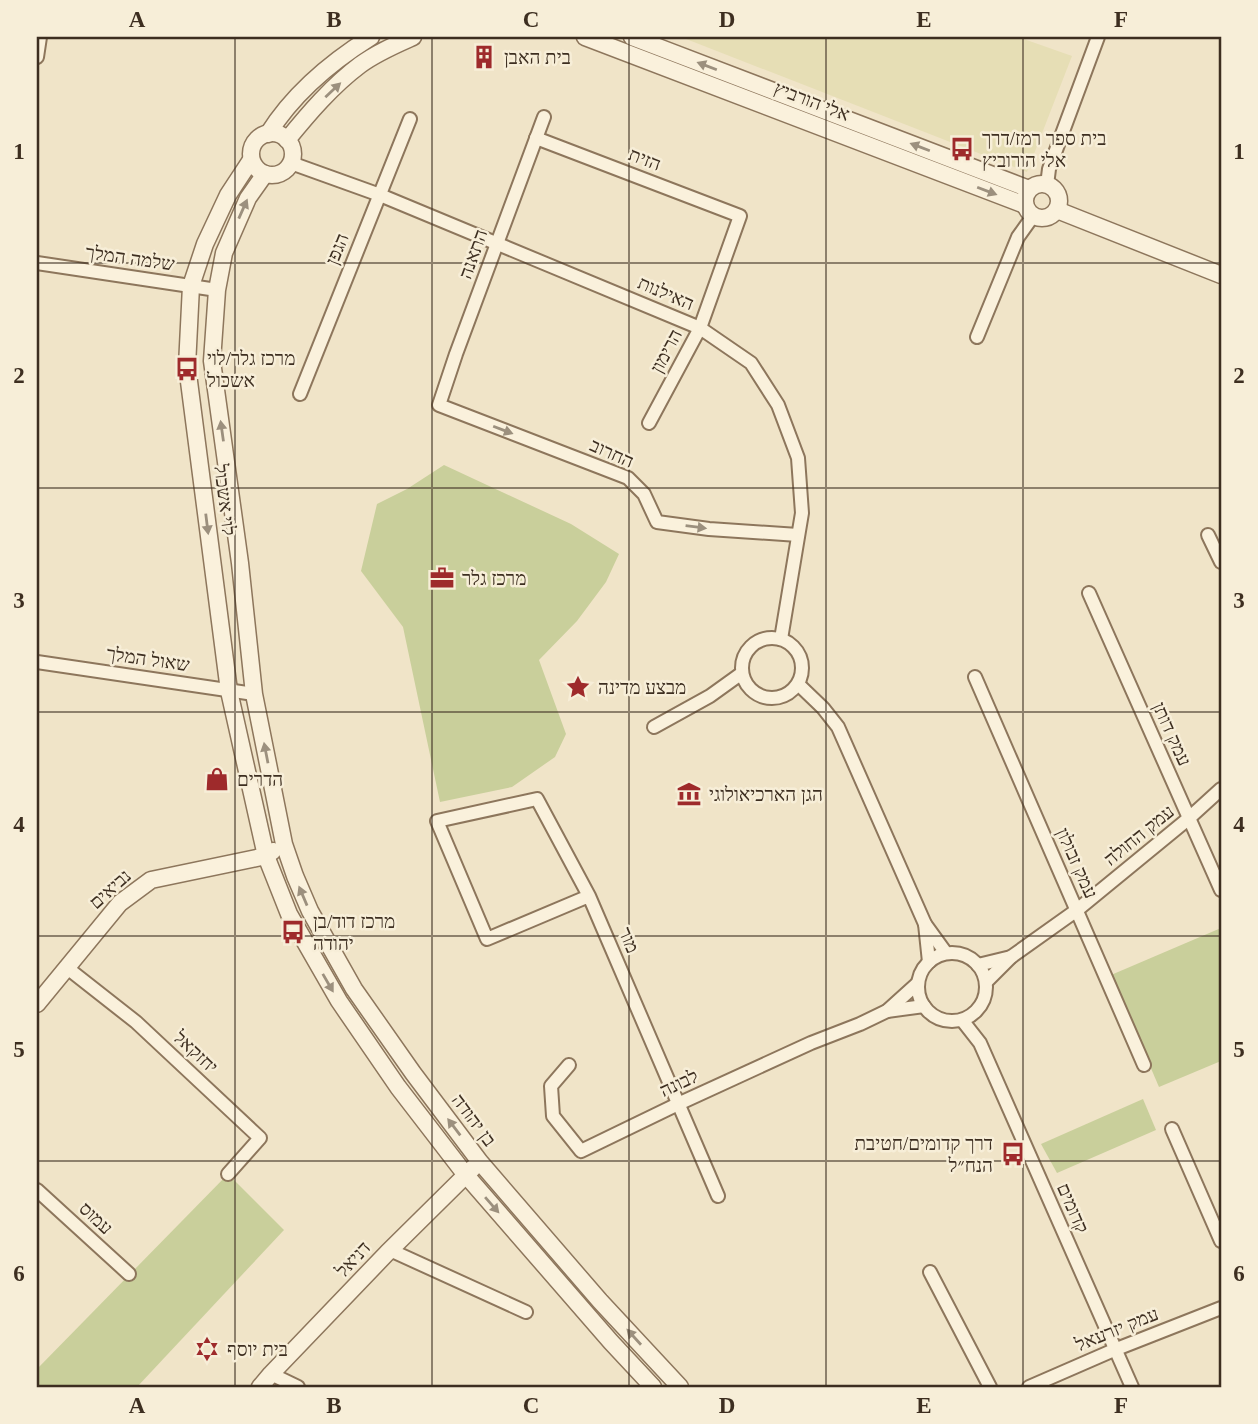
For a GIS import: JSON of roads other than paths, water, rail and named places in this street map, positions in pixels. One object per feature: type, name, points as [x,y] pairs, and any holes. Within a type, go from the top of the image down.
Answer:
[{"type":"street","points":[[37,57],[40,37]]},
{"type":"street","points":[[268,134],[291,102],[316,77],[371,37]]},
{"type":"street","points":[[287,140],[311,110],[360,64],[413,37]]},
{"type":"street","name":"אלי הורביץ","points":[[584,37],[1029,203]]},
{"type":"street","name":"אלי הורביץ","points":[[632,37],[1029,203]]},
{"type":"street","points":[[1048,185],[1048,169],[1098,37]]},
{"type":"street","name":"התאנה","points":[[439,405],[544,117]]},
{"type":"street","name":"הגפן","points":[[300,394],[410,119]]},
{"type":"street","points":[[268,134],[275,134],[287,140],[292,151],[291,163],[283,172],[277,175],[265,174],[254,166],[250,153],[256,140],[268,134]]},
{"type":"street","name":"הזית","points":[[536,138],[740,216]]},
{"type":"street","name":"לוי אשכול","points":[[251,160],[228,195],[205,244],[191,286],[187,366],[229,691],[266,856]]},
{"type":"street","name":"האילנות","points":[[291,163],[380,195],[700,328],[751,363],[778,405],[798,458],[802,513],[780,639]]},
{"type":"street","name":"לוי אשכול","points":[[265,174],[248,198],[224,253],[212,361],[240,563],[254,694],[284,844]]},
{"type":"street","points":[[977,337],[1029,203],[1038,184],[1052,187],[1058,195],[1057,210],[1049,218],[1038,218],[1029,203]]},
{"type":"street","points":[[1057,210],[1221,275]]},
{"type":"street","name":"הרימון","points":[[649,423],[700,328],[740,216]]},
{"type":"street","name":"שלמה המלך","points":[[37,264],[218,290]]},
{"type":"street","name":"החרוב","points":[[439,405],[628,478],[644,494],[657,522],[709,529],[798,535]]},
{"type":"street","points":[[1208,535],[1221,562]]},
{"type":"street","name":"עמק דותן","points":[[1089,593],[1221,890]]},
{"type":"street","points":[[770,638],[780,639],[795,649],[801,658],[802,674],[799,684],[791,693],[781,698],[769,699],[752,692],[745,683],[742,662],[752,645],[770,638]]},
{"type":"street","name":"שאול המלך","points":[[37,662],[254,694]]},
{"type":"street","points":[[654,727],[710,696],[742,673]]},
{"type":"street","name":"עמק זבולון","points":[[975,677],[1144,1065]]},
{"type":"street","points":[[799,684],[838,727],[925,924],[946,953]]},
{"type":"street","name":"עמק החולה","points":[[986,982],[1012,957],[1077,911],[1221,789]]},
{"type":"street","name":"מור","points":[[589,896],[487,939],[437,821],[537,799],[589,896],[718,1196]]},
{"type":"street","name":"נביאים","points":[[37,1004],[120,903],[151,880],[266,856],[284,844]]},
{"type":"street","name":"בן יהודה","points":[[284,844],[310,911],[354,989],[480,1162],[600,1301],[680,1387]]},
{"type":"street","name":"בן יהודה","points":[[266,856],[289,914],[339,1001],[398,1087],[465,1174],[653,1387]]},
{"type":"street","points":[[925,924],[929,962]]},
{"type":"street","points":[[946,953],[964,955],[978,965],[986,982],[983,1002],[970,1016],[962,1020],[951,1021],[931,1014],[923,1006],[918,991],[921,971],[937,956],[946,953]]},
{"type":"street","name":"עמק החולה","points":[[978,965],[1012,957]]},
{"type":"street","name":"יחזקאל","points":[[66,967],[136,1022],[260,1138],[228,1174]]},
{"type":"street","name":"לבונה","points":[[569,1065],[551,1086],[553,1116],[582,1151],[678,1104],[887,1011],[918,983]]},
{"type":"street","name":"לבונה","points":[[887,1011],[923,1006]]},
{"type":"street","name":"קדומים","points":[[977,1010],[980,1043]]},
{"type":"street","name":"קדומים","points":[[962,1020],[980,1043],[1132,1387]]},
{"type":"street","points":[[1172,1129],[1221,1241]]},
{"type":"street","name":"דניאל","points":[[260,1387],[390,1250],[480,1162]]},
{"type":"street","name":"עמוס","points":[[37,1190],[129,1274]]},
{"type":"street","points":[[390,1250],[526,1312]]},
{"type":"street","points":[[930,1272],[990,1387]]},
{"type":"street","name":"עמק יזרעאל","points":[[1029,1387],[1221,1308]]},
{"type":"street","points":[[271,1374],[298,1387]]},
{"type":"place","name":"בית האבן","points":[[484,57]]},
{"type":"place","name":"בית ספר רמז/דרך אלי הורוביץ","points":[[962,149]]},
{"type":"place","name":"מרכז גלר/לוי אשכול","points":[[187,369]]},
{"type":"place","name":"מרכז גלר","points":[[442,578]]},
{"type":"place","name":"מבצע מדינה","points":[[578,687]]},
{"type":"place","name":"הדרים","points":[[217,779]]},
{"type":"place","name":"הגן הארכיאולוגי","points":[[689,794]]},
{"type":"place","name":"מרכז דוד/בן יהודה","points":[[293,932]]},
{"type":"place","name":"דרך קדומים/חטיבת הנח״ל","points":[[1013,1154]]},
{"type":"place","name":"בית יוסף","points":[[207,1349]]}]
